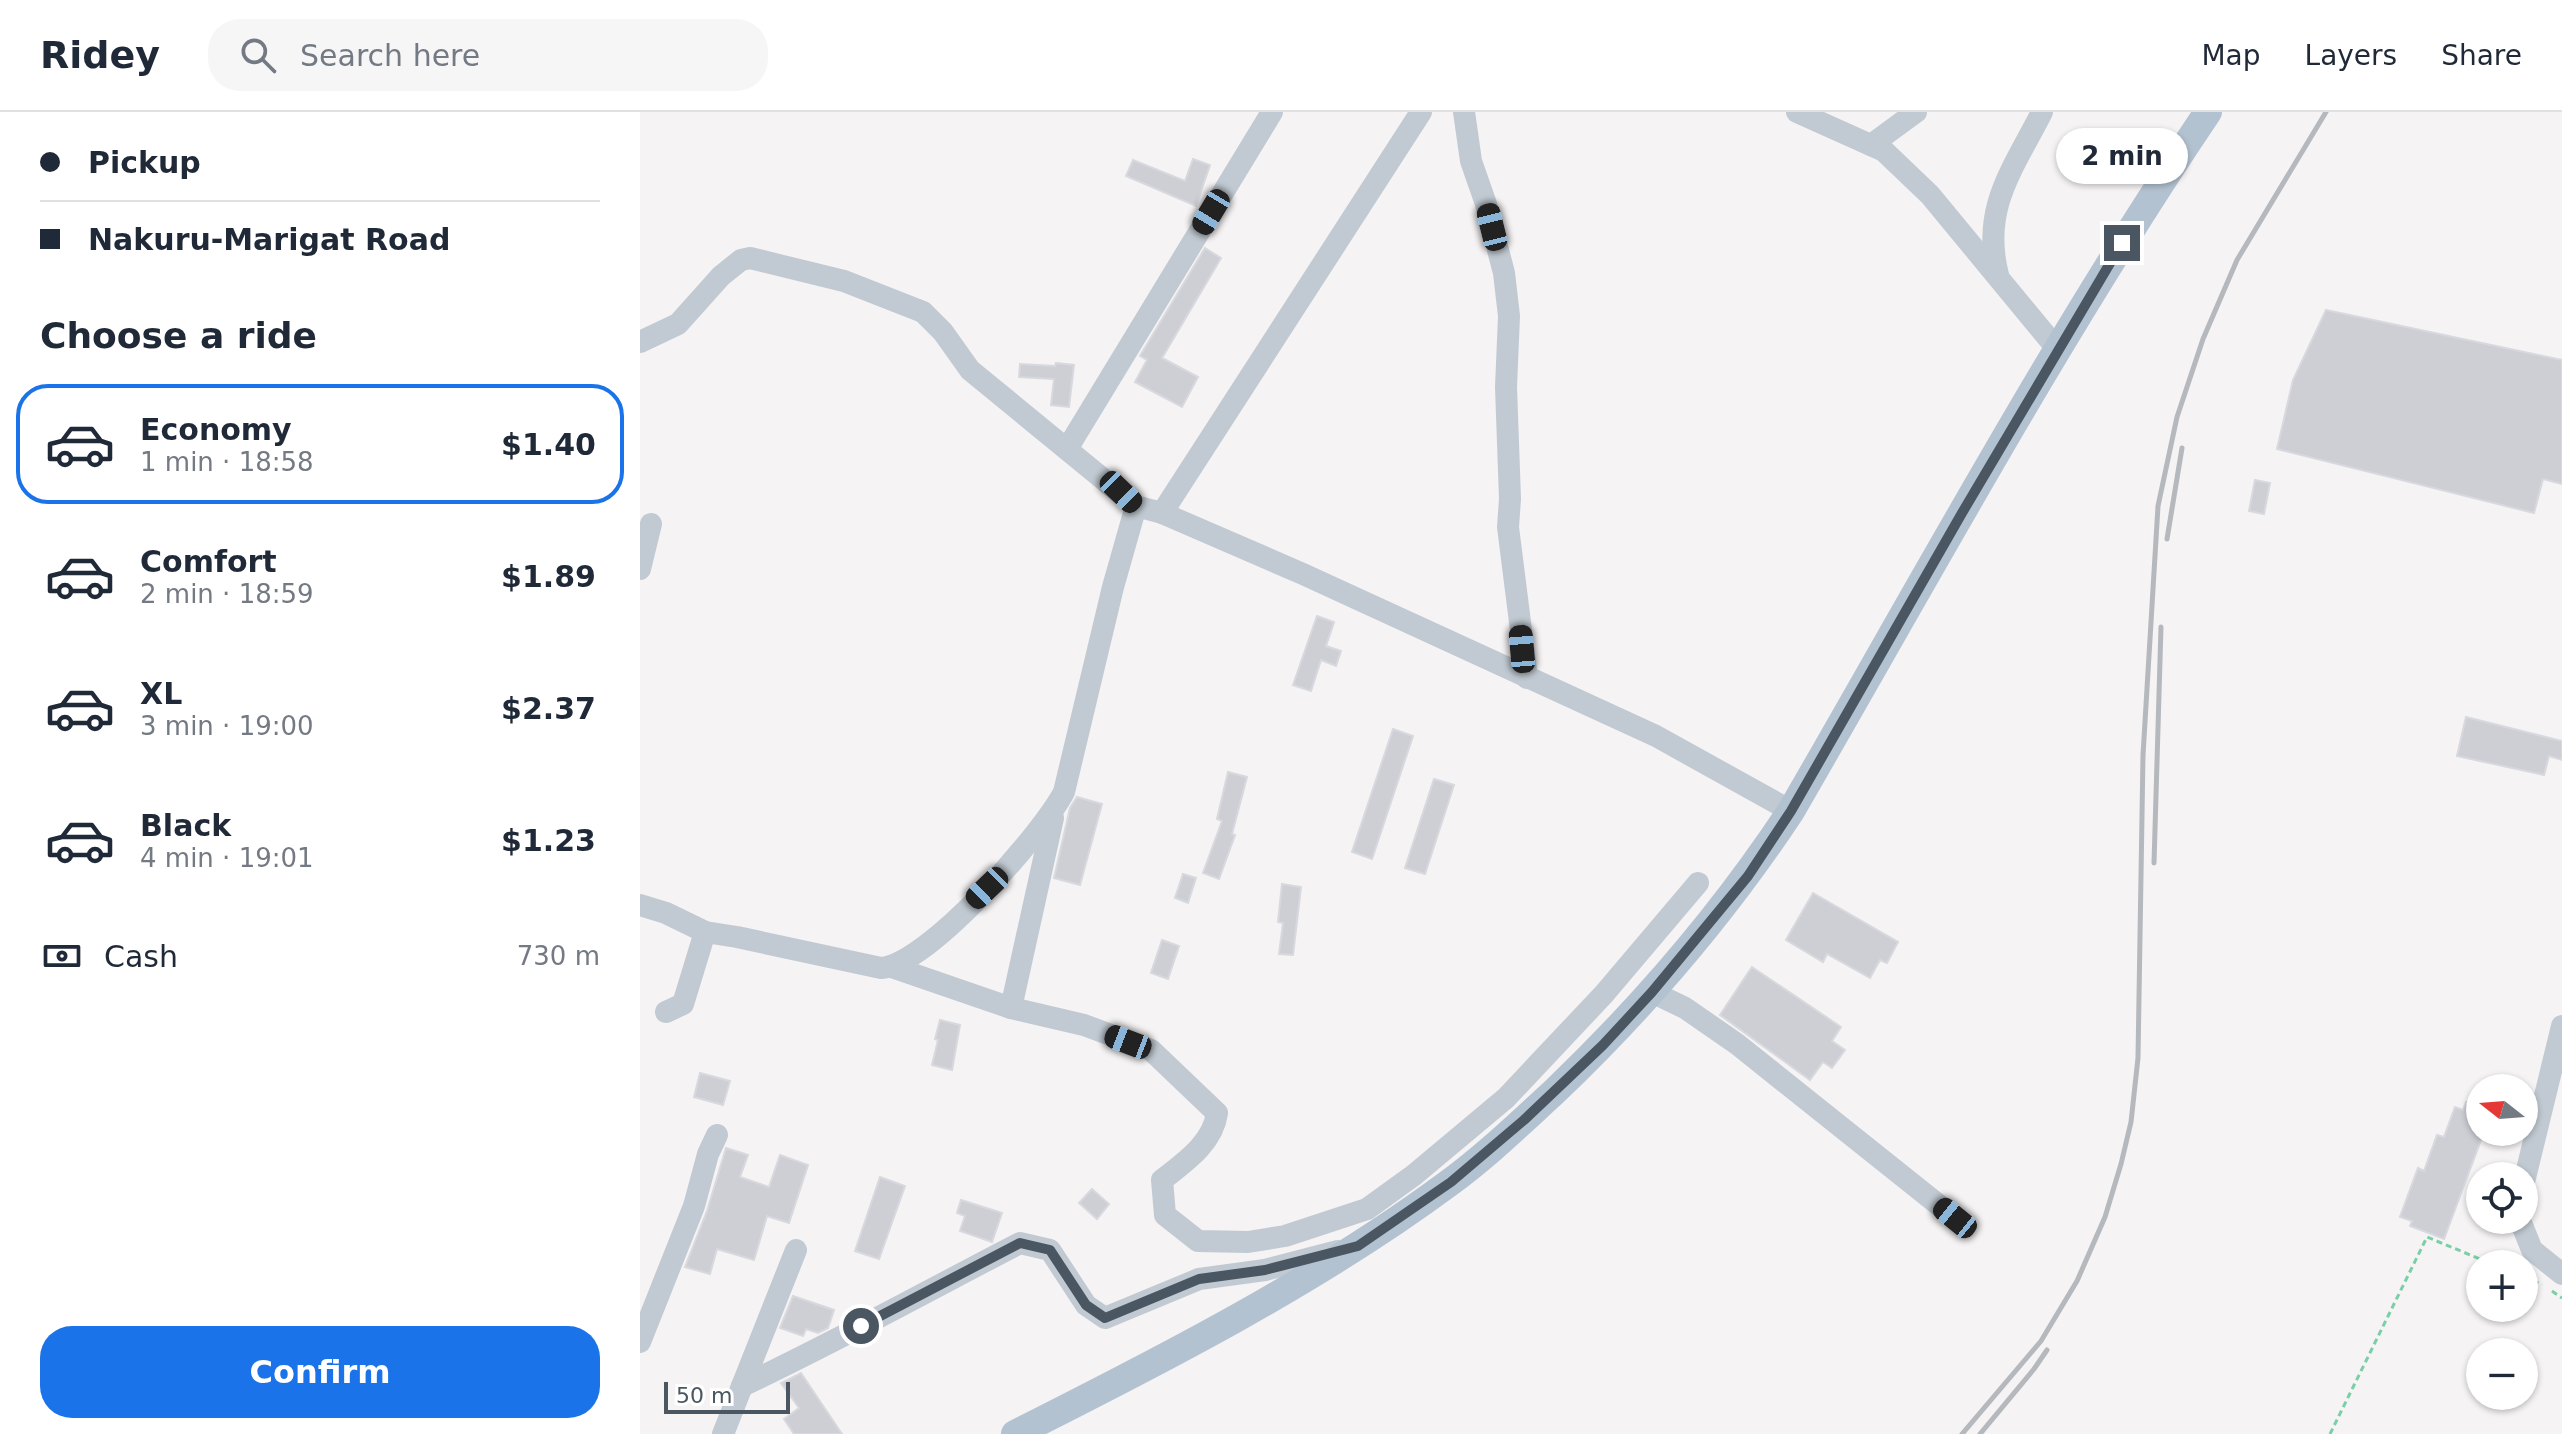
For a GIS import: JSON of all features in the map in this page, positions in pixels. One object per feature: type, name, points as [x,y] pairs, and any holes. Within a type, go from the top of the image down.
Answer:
[{"type":"main road","points":[[1015,1434],[1146,1368],[1358,1246],[1451,1182],[1524,1120],[1603,1045],[1652,992],[1748,876],[1791,811],[2058,350],[2122,243],[2208,112]]},
{"type":"street","points":[[1067,449],[1272,112]]},
{"type":"street","points":[[1162,513],[1421,112]]},
{"type":"street","points":[[1464,112],[1471,161],[1504,273],[1509,316],[1506,387],[1508,527],[1527,678]]},
{"type":"street","points":[[1797,112],[1884,151],[1930,195],[2058,350]]},
{"type":"street","points":[[1871,145],[1916,112]]},
{"type":"street","points":[[1998,278],[1991,229],[1999,196],[2042,112]]},
{"type":"street","points":[[640,342],[678,324],[721,276],[741,260],[750,258],[844,281],[923,312],[943,332],[970,370],[1136,506],[1162,513],[1303,574],[1656,736],[1791,811]]},
{"type":"street","points":[[892,967],[937,937],[1017,856],[1054,811],[1064,792],[1113,587],[1136,506]]},
{"type":"street","points":[[640,569],[651,524]]},
{"type":"street","points":[[1011,1008],[1054,811]]},
{"type":"street","points":[[1198,1241],[1248,1242],[1285,1236],[1367,1209],[1414,1175],[1506,1098],[1604,994],[1698,883]]},
{"type":"street","points":[[640,905],[666,913],[705,932],[867,966],[892,967],[1011,1008],[1084,1025],[1151,1050],[1217,1113],[1215,1129],[1189,1160],[1162,1180],[1165,1215],[1198,1241],[1265,1270]]},
{"type":"street","points":[[666,1012],[683,1004],[705,932]]},
{"type":"street","points":[[1652,992],[1685,1008],[1737,1044],[1955,1218]]},
{"type":"street","points":[[2529,1162],[2562,1026]]},
{"type":"street","points":[[640,1342],[694,1206],[708,1154],[717,1135]]},
{"type":"street","points":[[2526,1234],[2532,1250],[2562,1274]]},
{"type":"street","points":[[742,1386],[832,1344],[879,1315],[1020,1243],[1050,1250],[1086,1305],[1105,1318],[1199,1279],[1265,1270],[1358,1246]]},
{"type":"street","points":[[723,1434],[796,1250]]},
{"type":"path","points":[[2330,1434],[2427,1237],[2466,1253]]},
{"type":"path","points":[[2538,1282],[2562,1298]]},
{"type":"building","points":[[1193,159],[1210,165],[1196,206],[1126,176],[1133,160],[1185,181]]},
{"type":"building","points":[[1205,248],[1221,258],[1162,358],[1198,377],[1182,407],[1135,382],[1147,360],[1140,356]]},
{"type":"building","points":[[2326,310],[2562,360],[2562,484],[2543,479],[2534,513],[2277,449],[2293,380]]},
{"type":"building","points":[[1056,363],[1074,365],[1069,407],[1051,405],[1054,379],[1019,377],[1020,364],[1055,366]]},
{"type":"building","points":[[2255,480],[2270,483],[2264,514],[2249,511]]},
{"type":"building","points":[[1317,616],[1334,622],[1326,646],[1341,651],[1336,666],[1321,660],[1311,691],[1293,685]]},
{"type":"building","points":[[2466,717],[2562,741],[2562,760],[2549,756],[2544,775],[2457,756]]},
{"type":"building","points":[[1393,729],[1413,736],[1372,859],[1352,852]]},
{"type":"building","points":[[1228,772],[1247,777],[1232,834],[1235,835],[1219,879],[1203,873],[1222,821],[1217,819]]},
{"type":"building","points":[[1434,779],[1454,785],[1425,874],[1405,868]]},
{"type":"building","points":[[1077,797],[1102,804],[1080,885],[1054,878],[1070,808]]},
{"type":"building","points":[[1183,874],[1196,878],[1188,903],[1175,898]]},
{"type":"building","points":[[1282,884],[1301,887],[1293,955],[1279,954],[1283,923],[1278,922]]},
{"type":"building","points":[[1813,893],[1898,942],[1887,963],[1880,960],[1870,978],[1827,954],[1823,962],[1786,940]]},
{"type":"building","points":[[1162,940],[1179,946],[1168,979],[1151,973]]},
{"type":"building","points":[[1752,967],[1841,1027],[1832,1041],[1845,1050],[1832,1068],[1823,1062],[1810,1080],[1720,1015]]},
{"type":"building","points":[[940,1020],[960,1025],[952,1070],[932,1065]]},
{"type":"building","points":[[700,1073],[730,1081],[723,1105],[694,1097]]},
{"type":"building","points":[[2466,1102],[2466,1146],[2479,1146],[2473,1162],[2466,1162],[2466,1180],[2444,1239],[2410,1226],[2412,1221],[2400,1217],[2418,1168],[2424,1171],[2437,1135],[2444,1137],[2455,1107],[2463,1110]]},
{"type":"building","points":[[726,1148],[748,1155],[740,1177],[769,1187],[780,1155],[808,1165],[789,1223],[767,1216],[754,1260],[717,1249],[710,1274],[685,1267],[707,1211]]},
{"type":"building","points":[[880,1177],[905,1186],[879,1259],[855,1251]]},
{"type":"building","points":[[1092,1189],[1109,1204],[1097,1219],[1079,1203]]},
{"type":"building","points":[[961,1200],[1002,1213],[992,1242],[960,1231],[965,1216],[957,1213]]},
{"type":"building","points":[[793,1296],[834,1310],[828,1328],[818,1333],[806,1329],[803,1336],[780,1328]]},
{"type":"building","points":[[801,1373],[842,1434],[794,1434],[784,1419],[799,1408],[781,1383]]},
{"type":"railway","points":[[1962,1434],[2041,1341],[2077,1281],[2105,1217],[2121,1164],[2131,1122],[2138,1058],[2143,755],[2158,506],[2177,417],[2203,339],[2237,260],[2326,112]]},
{"type":"railway","points":[[2167,539],[2182,448]]},
{"type":"railway","points":[[2154,863],[2161,627]]},
{"type":"railway","points":[[1980,1434],[2047,1350]]},
{"type":"route","points":[[861,1326],[1020,1243],[1050,1250],[1086,1305],[1105,1318],[1199,1279],[1265,1270],[1358,1246],[1451,1182],[1524,1120],[1603,1045],[1652,992],[1748,876],[1791,811],[2122,243]]}]
